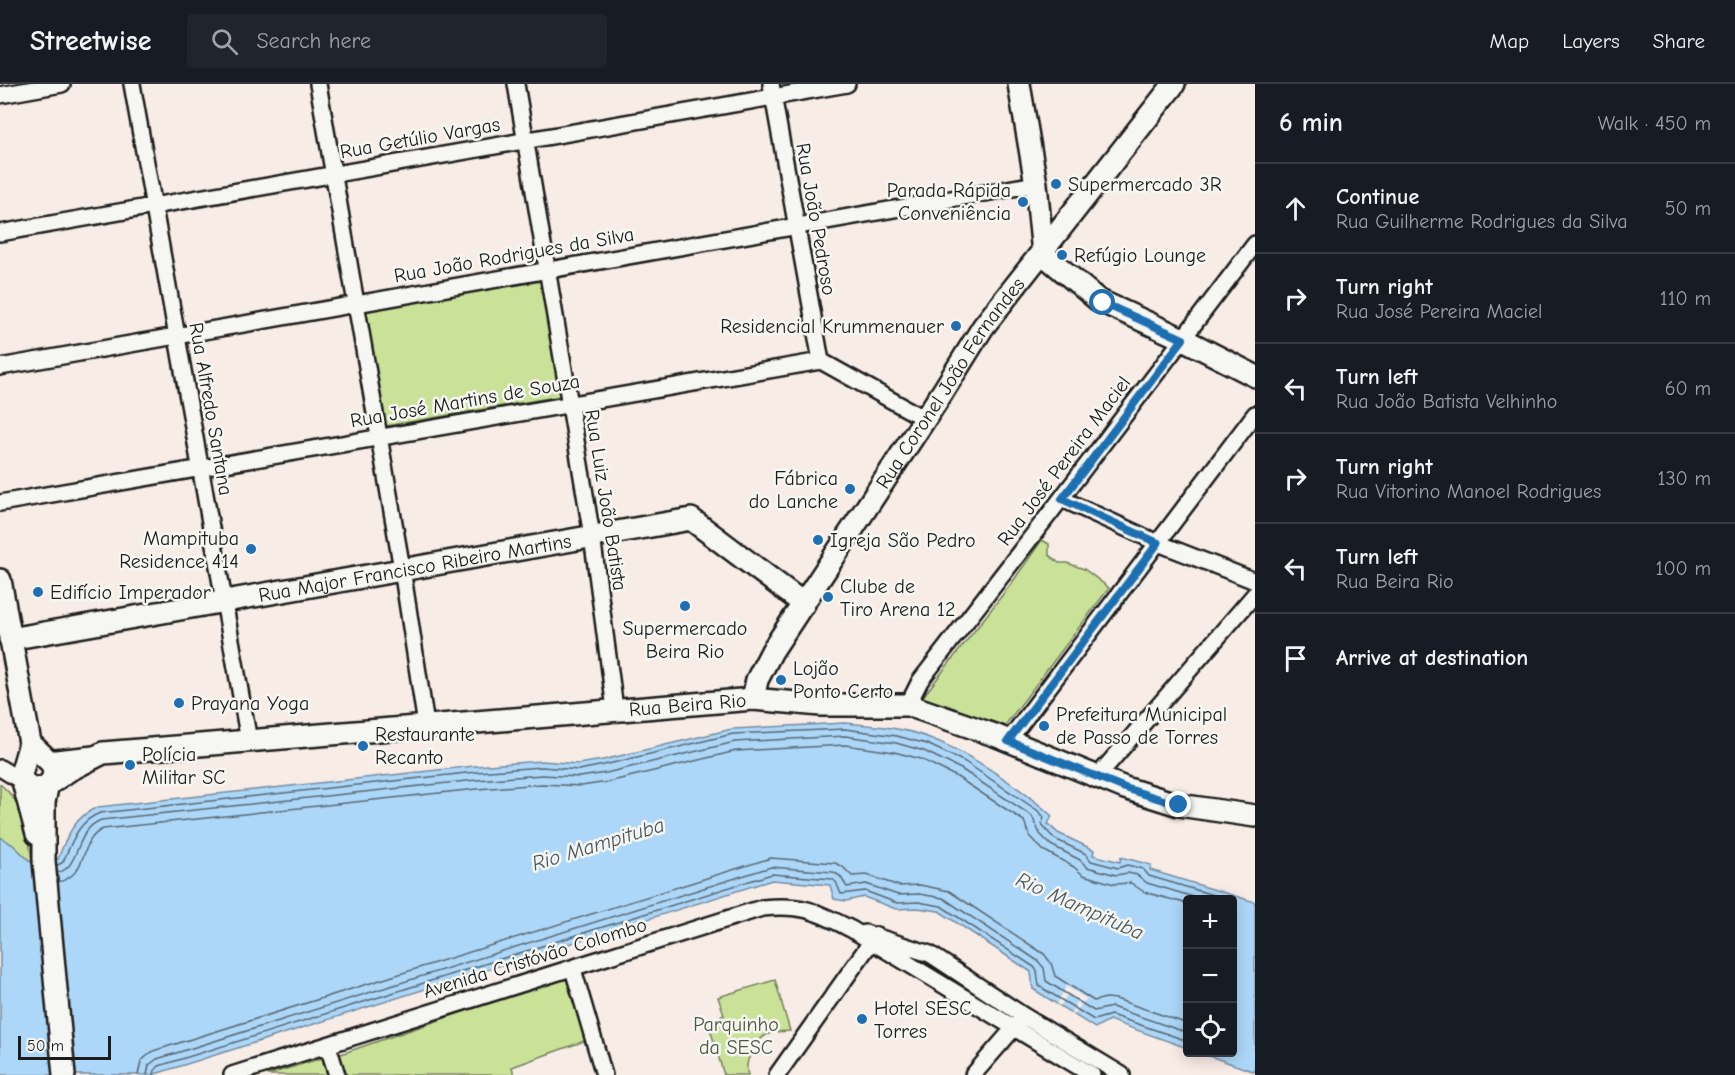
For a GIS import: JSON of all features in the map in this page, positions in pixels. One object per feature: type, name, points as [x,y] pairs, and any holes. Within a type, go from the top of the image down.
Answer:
[{"type":"main road","points":[[1019,84],[1036,184],[1042,254],[1098,300],[1183,339],[1255,376]]},
{"type":"main road","name":"Rua Coronel João Fernandes","points":[[753,699],[757,680],[766,661],[983,327],[1174,84]]},
{"type":"main road","name":"Rua Major Francisco Ribeiro Martins","points":[[5,640],[694,520],[804,604]]},
{"type":"main road","points":[[0,580],[5,640],[44,861],[64,1075]]},
{"type":"main road","name":"Rua Beira Rio","points":[[49,785],[68,771],[104,753],[753,699],[821,705],[908,705],[1008,741],[1125,788],[1173,803],[1255,816]]},
{"type":"main road","points":[[26,762],[46,759],[54,770],[44,802],[44,861]]},
{"type":"main road","points":[[26,762],[28,787],[43,789],[49,785]]},
{"type":"street","points":[[0,95],[62,84]]},
{"type":"street","name":"Rua Alfredo Santana","points":[[132,84],[249,741]]},
{"type":"street","points":[[318,84],[402,570],[426,725]]},
{"type":"street","name":"Rua Luiz João Batista","points":[[516,84],[592,536],[615,709]]},
{"type":"street","name":"Rua Getúlio Vargas","points":[[0,233],[526,140],[772,91],[847,84]]},
{"type":"street","name":"Rua João Pedroso","points":[[772,91],[821,361]]},
{"type":"street","name":"Rua João Rodrigues da Silva","points":[[0,367],[1036,184]]},
{"type":"street","name":"Rua José Pereira Maciel","points":[[908,705],[920,681],[1062,499],[1255,244]]},
{"type":"street","points":[[821,361],[925,419]]},
{"type":"street","name":"Rua José Martins de Souza","points":[[0,503],[821,361]]},
{"type":"street","points":[[1008,741],[1255,414]]},
{"type":"street","points":[[1062,499],[1158,543],[1255,581]]},
{"type":"street","points":[[1096,777],[1255,594]]},
{"type":"street","name":"Rua Beira Rio","points":[[46,759],[104,753]]},
{"type":"street","points":[[0,763],[26,762]]},
{"type":"street","points":[[0,768],[26,762]]},
{"type":"street","name":"Avenida Cristóvão Colombo","points":[[232,1075],[762,908],[785,906],[813,910],[874,939],[930,954],[1092,1075]]},
{"type":"street","points":[[777,1075],[874,939]]},
{"type":"street","points":[[573,969],[604,1075]]},
{"type":"street","points":[[973,1075],[1019,1022]]},
{"type":"street","name":"Avenida Cristóvão Colombo","points":[[1019,1022],[1122,1075]]},
{"type":"street","points":[[328,1046],[337,1075]]},
{"type":"green space","points":[[545,275],[566,395],[386,426],[365,306]]},
{"type":"green space","points":[[1042,540],[1049,544],[1049,555],[1059,563],[1067,563],[1084,569],[1109,588],[1003,728],[922,698],[1011,584]]},
{"type":"green space","points":[[0,784],[20,809],[27,830],[32,863],[13,845],[0,837]]},
{"type":"green space","points":[[567,976],[587,1040],[512,1067],[514,1075],[345,1075],[338,1055]]},
{"type":"green space","name":"Parquinho da SESC","points":[[775,980],[790,1031],[771,1033],[756,1044],[749,1057],[748,1075],[724,1075],[708,1022],[724,1015],[718,997]]},
{"type":"green space","points":[[322,1058],[327,1075],[267,1075]]},
{"type":"water","name":"Rio Mampituba","points":[[845,723],[918,734],[971,758],[1023,792],[1052,816],[1048,824],[1058,833],[1094,850],[1093,855],[1120,862],[1121,857],[1151,865],[1150,870],[1232,895],[1183,895],[1183,1047],[1109,1020],[1095,1028],[1033,989],[1031,972],[939,911],[917,908],[896,909],[864,897],[846,901],[834,899],[830,885],[772,880],[152,1075],[0,1075],[0,837],[13,845],[34,865],[58,859],[72,828],[83,816],[98,807],[475,766],[542,761],[578,764],[732,729]]},
{"type":"water","points":[[1237,897],[1255,902],[1255,1072],[1212,1057],[1237,1057]]},
{"type":"pier","points":[[1066,986],[1087,999],[1074,1015],[1071,1013],[1077,1001],[1067,995],[1060,1006],[1057,1004]]},
{"type":"place","name":"Supermercado 3R","points":[[1056,184]]},
{"type":"place","name":"Parada Rápida Conveniência","points":[[1023,202]]},
{"type":"place","name":"Refúgio Lounge","points":[[1062,255]]},
{"type":"place","name":"Residencial Krummenauer","points":[[956,326]]},
{"type":"place","name":"Fábrica do Lanche","points":[[850,489]]},
{"type":"place","name":"Igreja São Pedro","points":[[818,540]]},
{"type":"place","name":"Mampituba Residence 414","points":[[251,549]]},
{"type":"place","name":"Edifício Imperador","points":[[38,592]]},
{"type":"place","name":"Clube de Tiro Arena 12","points":[[828,597]]},
{"type":"place","name":"Supermercado Beira Rio","points":[[685,606]]},
{"type":"place","name":"Lojão Ponto Certo","points":[[781,680]]},
{"type":"place","name":"Prayana Yoga","points":[[179,703]]},
{"type":"place","name":"Prefeitura Municipal de Passo de Torres","points":[[1044,726]]},
{"type":"place","name":"Restaurante Recanto","points":[[363,746]]},
{"type":"place","name":"Polícia Militar SC","points":[[130,765]]},
{"type":"place","name":"Hotel SESC Torres","points":[[862,1019]]},
{"type":"route","points":[[1103,303],[1183,339],[1062,499],[1158,543],[1008,741],[1125,788],[1179,805]]}]
